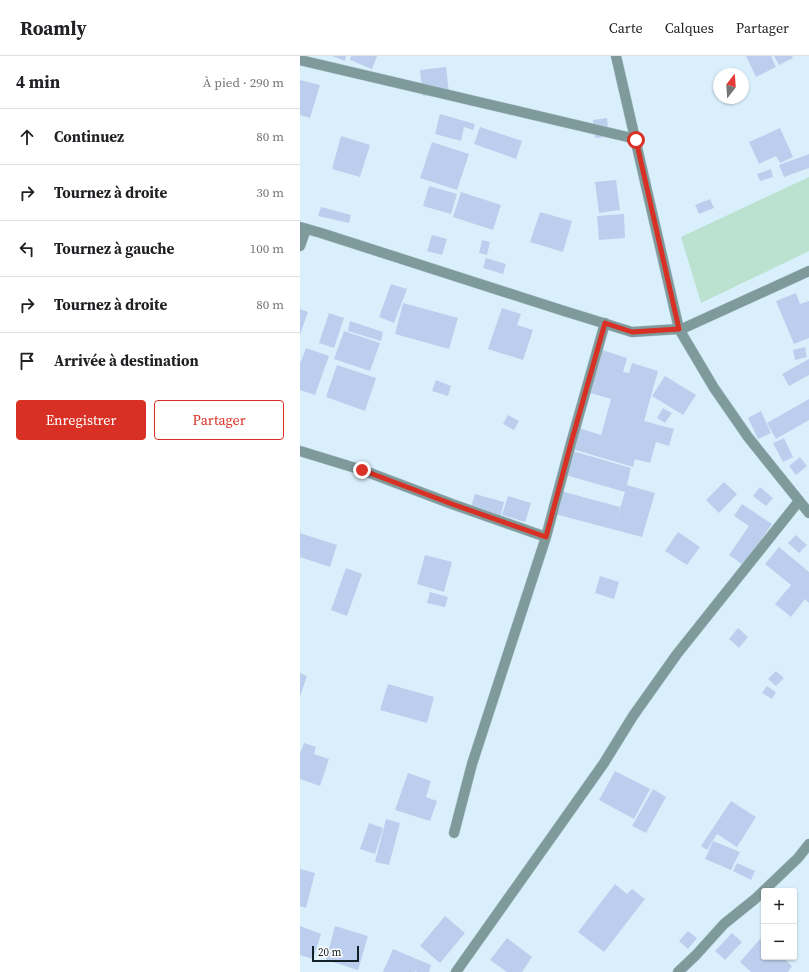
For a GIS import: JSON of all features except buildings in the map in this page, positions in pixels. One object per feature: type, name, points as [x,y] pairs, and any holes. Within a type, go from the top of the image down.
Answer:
[{"type":"street","points":[[616,56],[679,329],[714,388],[748,437],[809,513]]},
{"type":"street","points":[[300,60],[636,140]]},
{"type":"street","points":[[300,246],[303,228],[632,332],[684,328],[809,271]]},
{"type":"street","points":[[454,833],[472,764],[546,537],[605,323]]},
{"type":"street","points":[[300,451],[362,470],[546,537]]},
{"type":"street","points":[[456,972],[604,762],[633,716],[677,654],[799,501]]},
{"type":"street","points":[[678,972],[696,955],[724,924],[755,899],[798,858],[809,844]]},
{"type":"green space","points":[[809,177],[809,251],[701,303],[681,237]]},
{"type":"route","points":[[362,470],[546,537],[605,323],[632,332],[679,329],[636,140]]}]
